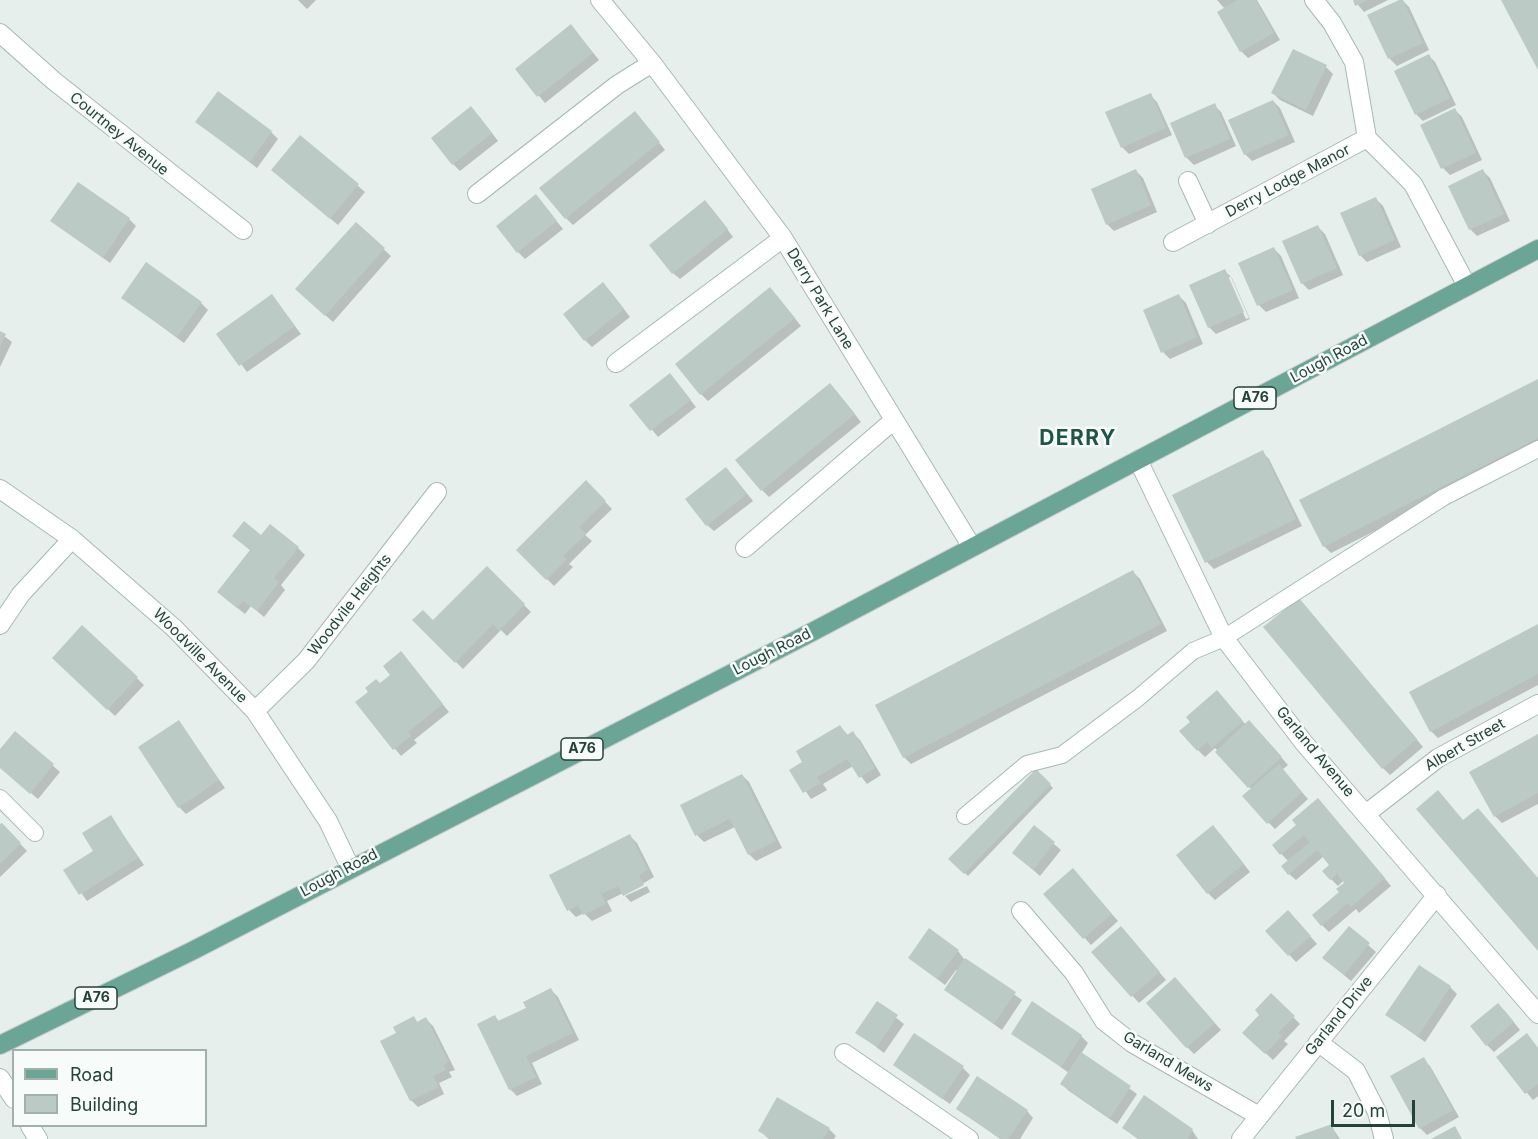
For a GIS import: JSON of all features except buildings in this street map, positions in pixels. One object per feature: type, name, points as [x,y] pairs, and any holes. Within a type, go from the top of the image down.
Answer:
[{"type":"main road","name":"Lough Road","points":[[0,1046],[192,951],[350,867],[812,632],[1538,249]]},
{"type":"street","name":"Derry Park Lane","points":[[601,0],[652,63],[783,238],[972,547]]},
{"type":"street","name":"Derry Lodge Manor","points":[[1314,0],[1332,23],[1354,62],[1367,138],[1413,184],[1467,286]]},
{"type":"street","name":"Courtney Avenue","points":[[0,33],[54,81],[243,230]]},
{"type":"street","points":[[477,194],[617,85],[652,63]]},
{"type":"street","name":"Derry Lodge Manor","points":[[1173,242],[1367,138]]},
{"type":"street","name":"Derry Lodge Manor","points":[[1188,181],[1208,224]]},
{"type":"street","points":[[616,363],[783,238]]},
{"type":"street","points":[[745,548],[894,420]]},
{"type":"street","name":"Garland Avenue","points":[[1138,460],[1224,638],[1304,743],[1367,813],[1538,1014]]},
{"type":"street","name":"Woodville Avenue","points":[[0,489],[72,539],[174,628],[255,711],[328,821],[350,867]]},
{"type":"street","name":"Woodvile Heights","points":[[255,711],[306,661],[437,492]]},
{"type":"street","points":[[0,625],[21,594],[72,539]]},
{"type":"street","name":"Albert Street","points":[[1367,813],[1438,758],[1538,704]]},
{"type":"street","name":"Garland Drive","points":[[1241,1139],[1437,895]]},
{"type":"street","name":"Garland Mews","points":[[1021,911],[1074,974],[1104,1021],[1132,1043],[1259,1116]]},
{"type":"street","points":[[1318,1042],[1356,1071],[1377,1112],[1384,1139]]},
{"type":"street","points":[[844,1053],[969,1139]]},
{"type":"street","points":[[0,1078],[12,1096]]},
{"type":"lane","points":[[965,816],[1027,764],[1062,755],[1138,698],[1193,651],[1224,638],[1444,497],[1538,449]]},
{"type":"lane","points":[[0,798],[35,832]]},
{"type":"district","name":"DERRY","points":[[1078,439]]}]
